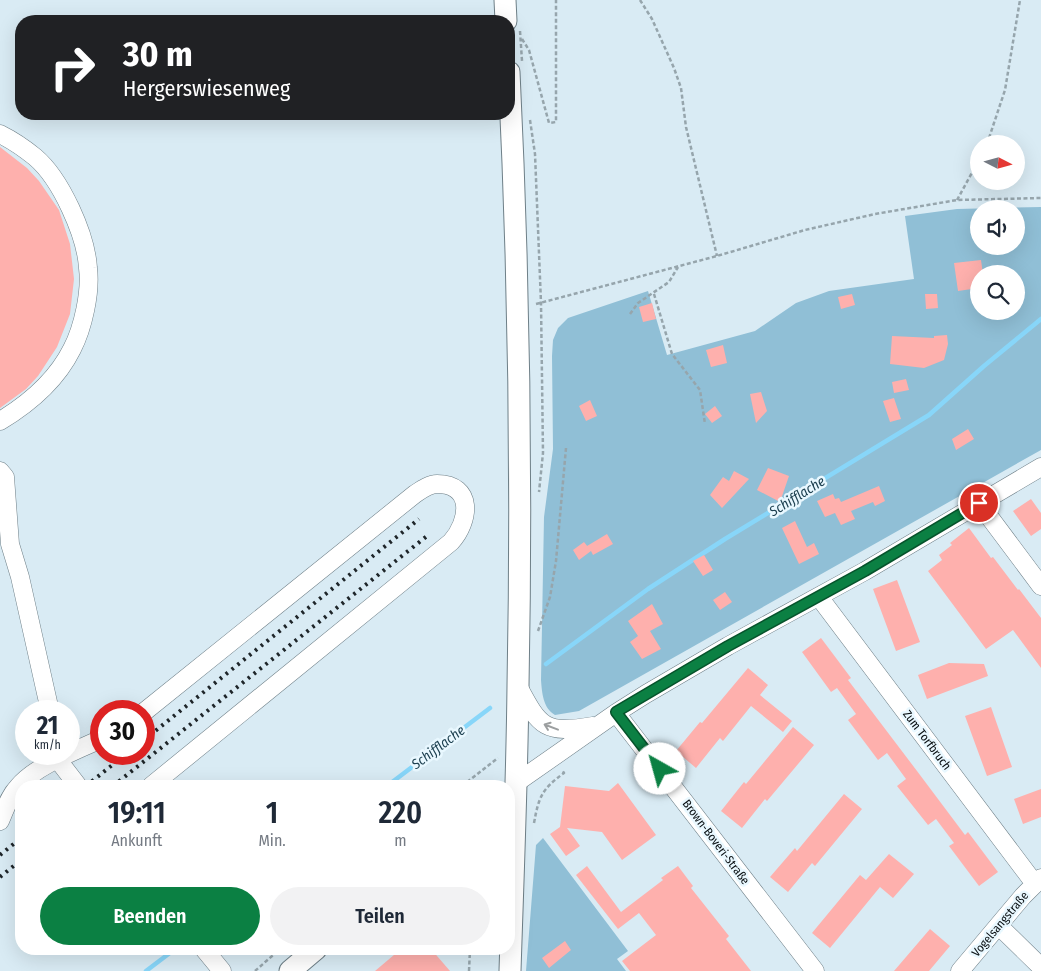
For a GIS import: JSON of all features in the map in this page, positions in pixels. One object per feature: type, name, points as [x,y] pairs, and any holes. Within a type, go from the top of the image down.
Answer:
[{"type":"main road","points":[[511,120],[517,309],[518,686],[512,780]]},
{"type":"main road","points":[[290,971],[309,955]]},
{"type":"main road","points":[[510,955],[510,971]]},
{"type":"street","points":[[0,134],[36,158],[62,190],[79,228],[88,268],[85,313],[72,349],[52,380],[24,406],[0,420]]},
{"type":"street","points":[[515,784],[616,712],[1041,467]]},
{"type":"street","points":[[0,471],[5,477],[10,544],[20,577],[48,700]]},
{"type":"street","points":[[155,703],[415,494],[435,484],[448,486],[457,491],[463,499],[466,508],[465,519],[460,532],[452,542],[158,780]]},
{"type":"street","points":[[979,503],[1041,586]]},
{"type":"street","name":"Zum Torfbruch","points":[[818,597],[1038,881]]},
{"type":"street","points":[[518,686],[533,712],[548,727],[566,730],[598,726]]},
{"type":"street","name":"Brown-Boveri-Straße","points":[[616,712],[814,971]]},
{"type":"street","points":[[26,780],[46,765]]},
{"type":"street","points":[[63,765],[74,780]]},
{"type":"street","points":[[2,813],[15,791]]},
{"type":"street","name":"Vogelsangstraße","points":[[960,971],[1000,926],[1023,896],[1038,881]]},
{"type":"street","points":[[1000,926],[1041,967]]},
{"type":"street","points":[[209,955],[222,971]]},
{"type":"path","points":[[521,37],[529,50],[549,123],[556,122],[556,0]]},
{"type":"path","points":[[640,0],[656,27],[681,88],[686,127],[717,256]]},
{"type":"path","points":[[990,135],[1005,90],[1020,0]]},
{"type":"path","points":[[957,200],[970,176]]},
{"type":"path","points":[[541,303],[813,228],[875,214],[957,200],[1041,198]]},
{"type":"path","points":[[630,314],[638,303],[654,294],[669,282],[679,266]]},
{"type":"path","points":[[654,294],[672,354],[700,390],[705,424]]},
{"type":"path","points":[[537,632],[550,597],[556,561],[566,448]]},
{"type":"path","points":[[536,810],[545,788],[564,773]]},
{"type":"path","points":[[255,971],[273,955]]},
{"type":"path","points":[[470,955],[470,971]]},
{"type":"shaded area","points":[[1025,207],[1041,207],[1041,450],[579,711],[555,715],[548,708],[544,700],[541,680],[544,517],[553,449],[553,340],[558,328],[568,318],[648,291],[667,355],[755,331],[796,303],[829,291],[914,279],[905,216],[970,209],[970,255],[1025,255]]},
{"type":"shaded area","points":[[543,838],[628,951],[617,959],[626,971],[526,971],[536,845]]},
{"type":"building","points":[[0,147],[27,168],[39,181],[59,210],[70,244],[74,279],[70,314],[57,347],[38,376],[26,389],[0,408]]},
{"type":"building","points":[[981,260],[982,265],[970,265],[970,289],[958,291],[954,263]]},
{"type":"building","points":[[852,294],[855,305],[841,309],[838,297]]},
{"type":"building","points":[[925,294],[937,294],[938,308],[926,309]]},
{"type":"building","points":[[652,303],[656,319],[643,322],[639,307]]},
{"type":"building","points":[[947,335],[948,344],[944,360],[924,368],[890,364],[892,336],[934,338],[934,336]]},
{"type":"building","points":[[723,345],[727,363],[711,367],[706,350]]},
{"type":"building","points":[[906,379],[909,390],[894,393],[892,382]]},
{"type":"building","points":[[761,392],[767,411],[756,423],[750,394]]},
{"type":"building","points":[[894,398],[901,419],[890,422],[883,401]]},
{"type":"building","points":[[590,400],[597,416],[586,421],[579,406]]},
{"type":"building","points":[[715,406],[722,416],[712,423],[705,414]]},
{"type":"building","points":[[968,429],[974,439],[956,450],[952,439]]},
{"type":"building","points":[[768,468],[789,476],[780,502],[757,490]]},
{"type":"building","points":[[734,471],[749,479],[722,508],[710,495],[723,477],[729,481]]},
{"type":"building","points":[[879,486],[885,501],[875,506],[873,502],[851,511],[855,519],[841,525],[835,513],[825,517],[817,501],[833,494],[835,499],[839,498],[841,502]]},
{"type":"building","points":[[1031,499],[1041,513],[1041,529],[1031,536],[1013,511]]},
{"type":"building","points":[[795,521],[807,547],[814,543],[819,554],[799,564],[782,528]]},
{"type":"building","points":[[969,528],[991,558],[993,557],[1041,618],[1041,668],[1013,630],[986,649],[928,571],[942,560],[939,555],[952,545],[950,543]]},
{"type":"building","points":[[607,534],[613,544],[593,555],[591,551],[579,560],[573,550],[584,542],[587,546]]},
{"type":"building","points":[[704,555],[713,570],[703,576],[693,561]]},
{"type":"building","points":[[897,580],[920,642],[896,651],[873,589]]},
{"type":"building","points":[[725,592],[732,602],[720,610],[713,600]]},
{"type":"building","points":[[652,604],[663,624],[650,631],[661,649],[642,659],[630,642],[638,636],[628,621]]},
{"type":"building","points":[[821,638],[851,678],[848,680],[965,835],[968,832],[998,872],[979,886],[949,846],[954,843],[936,819],[928,825],[897,786],[906,779],[887,753],[878,760],[848,720],[856,714],[837,688],[831,692],[802,652]]},
{"type":"building","points":[[949,663],[984,664],[988,676],[927,699],[918,675]]},
{"type":"building","points":[[748,668],[768,685],[760,695],[792,721],[783,732],[751,706],[723,741],[720,738],[696,768],[676,751]]},
{"type":"building","points":[[991,707],[1012,767],[987,776],[965,716]]},
{"type":"building","points":[[793,727],[814,745],[767,801],[765,799],[742,828],[721,811]]},
{"type":"building","points":[[618,783],[656,835],[622,860],[602,832],[567,828],[580,846],[566,856],[550,834],[560,827],[565,786],[609,791]]},
{"type":"building","points":[[1041,789],[1041,817],[1023,824],[1014,799]]},
{"type":"building","points":[[844,794],[862,809],[815,866],[812,863],[788,892],[770,877],[795,848],[797,851]]},
{"type":"building","points":[[889,854],[914,874],[893,898],[880,887],[830,948],[812,933],[860,875],[866,880]]},
{"type":"building","points":[[587,866],[621,912],[678,866],[693,886],[691,888],[729,936],[726,939],[751,971],[630,971],[622,961],[656,935],[639,913],[618,929],[576,875]]},
{"type":"building","points":[[930,929],[950,946],[929,971],[894,971]]},
{"type":"building","points":[[565,941],[571,950],[549,968],[542,958]]},
{"type":"building","points":[[394,955],[436,955],[450,971],[375,971]]},
{"type":"waterway","name":"Schifflache","points":[[546,664],[648,589],[725,539],[929,415],[1041,319]]},
{"type":"waterway","name":"Schifflache","points":[[395,780],[490,708]]},
{"type":"waterway","name":"Schifflache","points":[[146,971],[167,955]]},
{"type":"railway","points":[[155,731],[419,519]]},
{"type":"railway","points":[[121,780],[427,536]]},
{"type":"railway","points":[[94,780],[112,765]]},
{"type":"railway","points":[[0,855],[15,843]]},
{"type":"railway","points":[[0,877],[15,865]]},
{"type":"route","points":[[660,769],[616,712],[728,646],[865,571],[979,503]]}]
